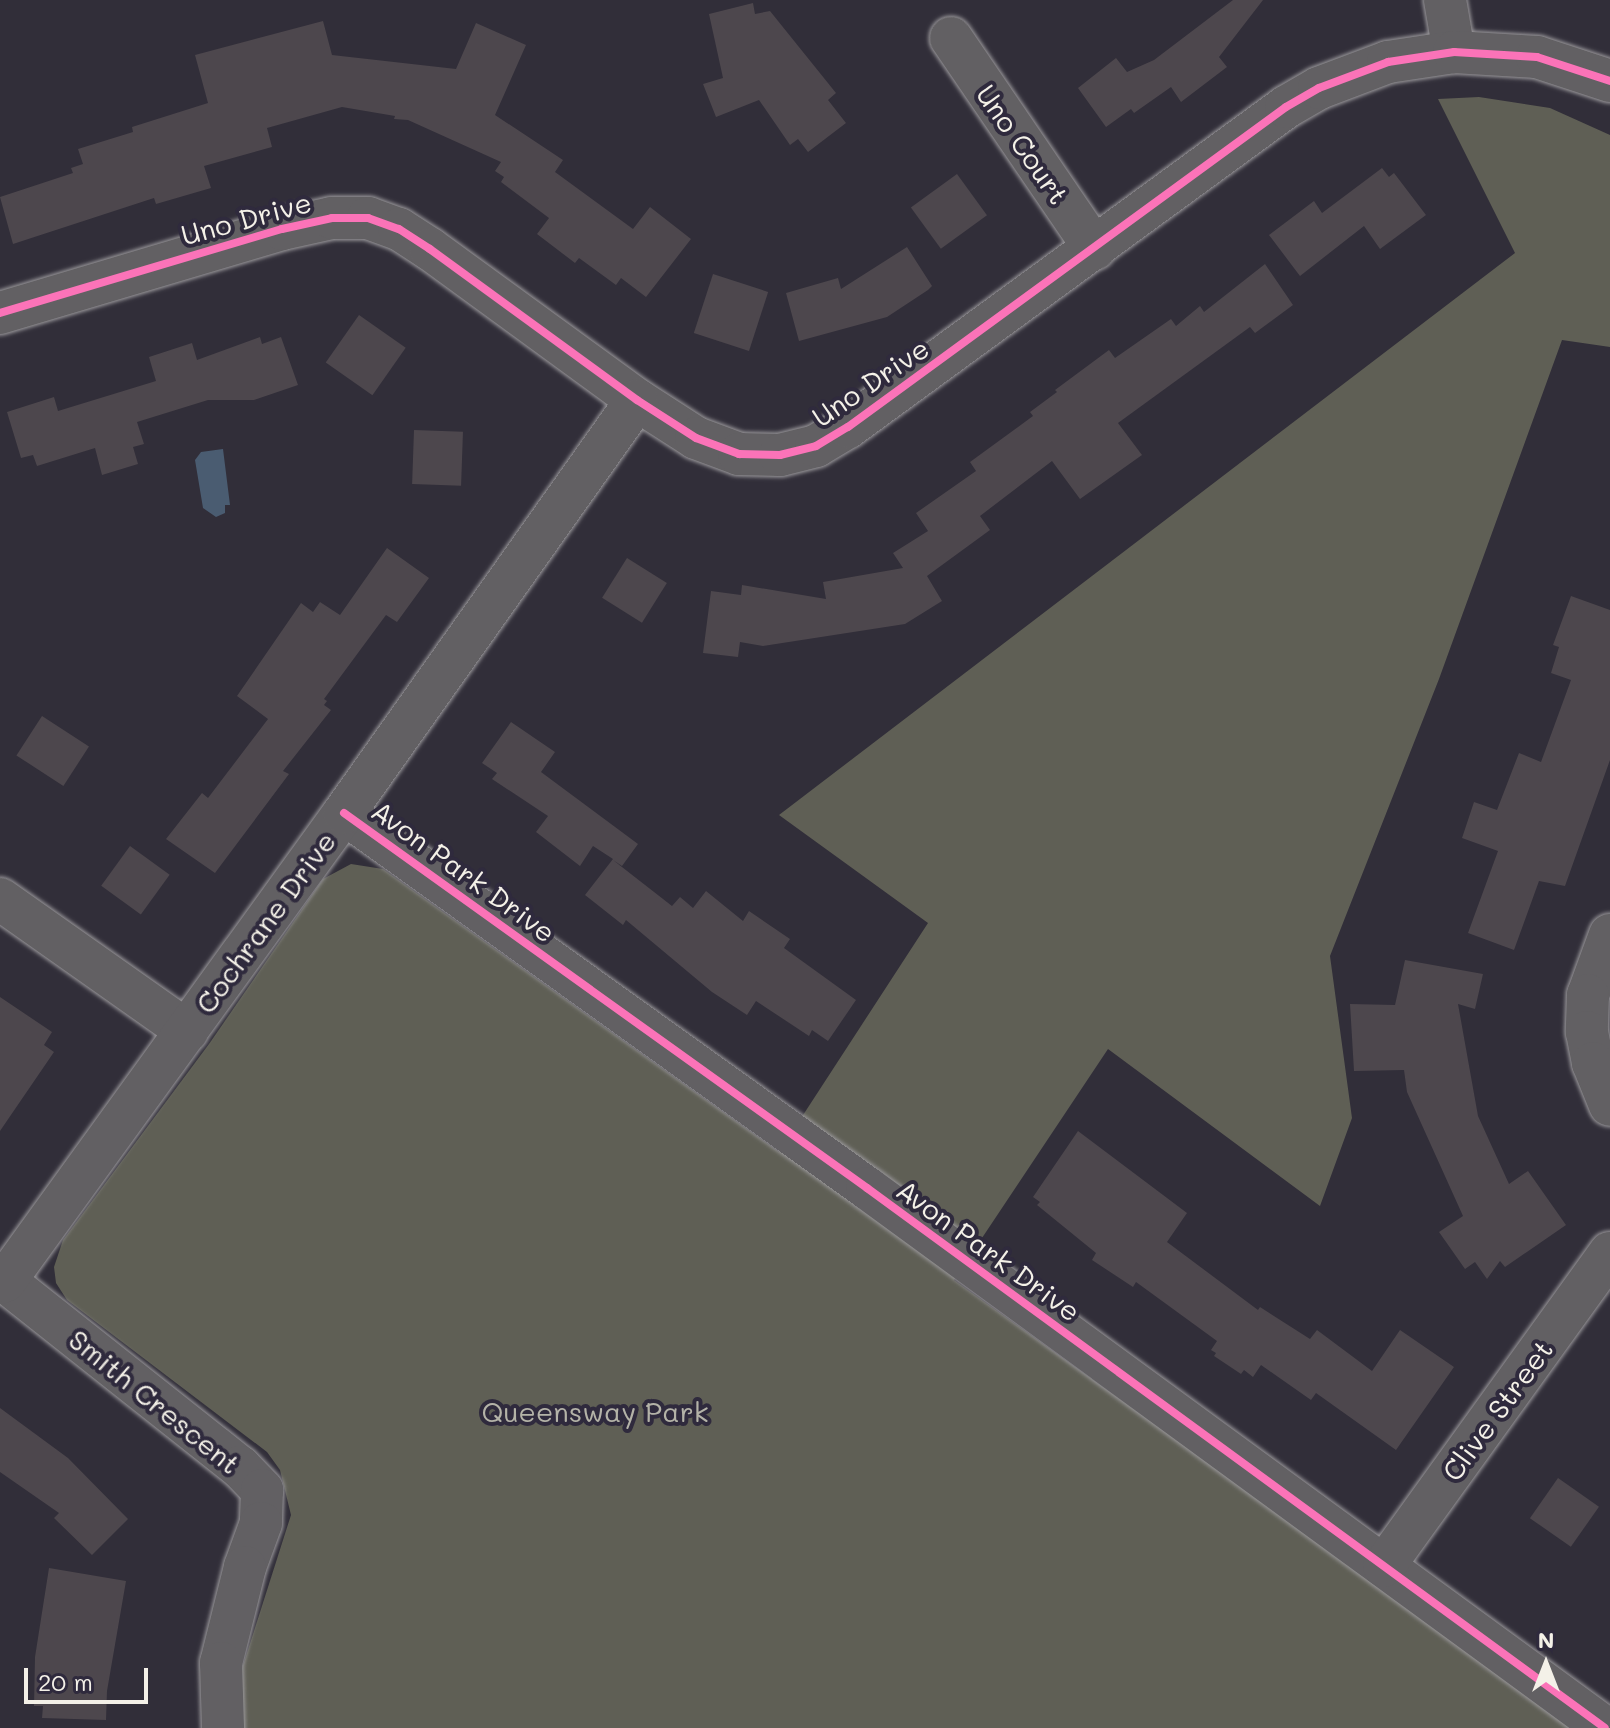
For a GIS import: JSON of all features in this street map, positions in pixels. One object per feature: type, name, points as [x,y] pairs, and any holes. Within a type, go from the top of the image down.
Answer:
[{"type":"street","points":[[1445,0],[1454,52]]},
{"type":"street","name":"Uno Court","points":[[951,38],[1095,249]]},
{"type":"street","name":"Uno Drive","points":[[0,313],[282,229],[332,218],[368,218],[399,229],[430,249],[637,400],[696,438],[739,454],[780,455],[816,446],[872,410],[1286,107],[1319,88],[1388,62],[1454,52],[1537,57],[1610,81]]},
{"type":"street","name":"Cochrane Drive","points":[[2,1282],[344,813],[637,400]]},
{"type":"street","name":"Avon Park Drive","points":[[344,813],[867,1188],[1605,1728]]},
{"type":"street","points":[[0,899],[187,1031]]},
{"type":"street","points":[[1610,935],[1588,995],[1587,1032],[1593,1063],[1610,1105]]},
{"type":"street","name":"Clive Street","points":[[1384,1566],[1610,1253]]},
{"type":"street","name":"Smith Crescent","points":[[2,1282],[240,1467],[262,1490],[261,1523],[245,1567],[221,1663],[223,1728]]},
{"type":"green space","name":"Queensway Park","points":[[1479,97],[1550,108],[1610,135],[1610,347],[1562,340],[1439,679],[1330,956],[1352,1118],[1320,1206],[1108,1049],[954,1280],[1577,1728],[242,1728],[239,1678],[291,1515],[280,1470],[267,1452],[67,1300],[56,1283],[54,1267],[63,1240],[209,1044],[323,879],[351,864],[383,869],[779,1152],[928,923],[779,815],[1515,253],[1438,99]]},
{"type":"water","points":[[223,449],[230,505],[225,505],[225,513],[216,517],[203,508],[195,460],[201,452]]},
{"type":"building","points":[[1233,0],[1263,0],[1219,57],[1227,67],[1181,102],[1171,87],[1134,113],[1131,109],[1106,127],[1078,88],[1116,58],[1127,72],[1154,60]]},
{"type":"building","points":[[753,3],[755,14],[770,11],[836,93],[828,100],[846,123],[808,152],[798,139],[790,145],[759,100],[716,117],[703,84],[723,78],[709,14]]},
{"type":"building","points":[[323,21],[332,55],[456,69],[476,23],[526,45],[495,115],[563,160],[555,172],[633,229],[650,207],[691,239],[646,297],[621,278],[616,285],[579,258],[575,263],[537,234],[549,218],[501,182],[504,177],[495,171],[501,162],[408,120],[342,107],[267,128],[272,147],[204,166],[211,188],[156,204],[154,198],[13,244],[0,197],[73,173],[71,168],[83,164],[78,149],[133,132],[132,127],[208,103],[195,55]]},
{"type":"building","points":[[1382,168],[1389,177],[1394,173],[1426,215],[1380,249],[1364,226],[1300,276],[1269,235],[1314,201],[1322,213]]},
{"type":"building","points":[[957,174],[987,215],[941,249],[911,208]]},
{"type":"building","points":[[907,247],[932,286],[928,290],[887,317],[799,341],[786,293],[838,278],[841,289]]},
{"type":"building","points":[[1265,264],[1293,305],[1255,333],[1250,327],[1118,423],[1142,455],[1080,499],[1052,461],[980,516],[990,530],[927,576],[942,601],[905,624],[763,646],[740,642],[738,657],[703,653],[711,591],[741,595],[742,585],[826,599],[823,582],[903,568],[893,553],[928,531],[916,513],[976,471],[970,462],[1033,416],[1030,412],[1057,392],[1055,390],[1109,350],[1115,358],[1171,319],[1176,326],[1200,306],[1204,312]]},
{"type":"building","points":[[713,274],[768,292],[749,351],[694,333]]},
{"type":"building","points":[[359,315],[406,348],[372,395],[326,363]]},
{"type":"building","points":[[260,337],[262,344],[281,337],[298,385],[254,400],[208,400],[137,422],[144,444],[133,447],[138,464],[102,475],[95,448],[37,466],[33,455],[21,458],[7,412],[54,397],[58,411],[156,381],[149,357],[192,343],[197,360]]},
{"type":"building","points":[[414,430],[463,432],[461,486],[412,484]]},
{"type":"building","points":[[387,548],[429,578],[397,622],[386,615],[324,699],[327,701],[324,705],[331,710],[283,771],[289,774],[215,873],[166,839],[202,793],[208,798],[268,719],[237,696],[301,603],[313,612],[320,602],[340,615]]},
{"type":"building","points":[[627,558],[667,583],[642,623],[602,598]]},
{"type":"building","points":[[1571,596],[1610,610],[1610,760],[1565,886],[1539,881],[1514,950],[1468,933],[1498,851],[1462,838],[1474,802],[1497,810],[1519,753],[1541,762],[1571,680],[1551,673],[1559,647],[1553,645]]},
{"type":"building","points":[[42,716],[89,746],[63,786],[16,755]]},
{"type":"building","points":[[511,722],[555,752],[541,772],[638,844],[622,866],[613,860],[672,906],[680,897],[693,908],[706,891],[743,921],[749,911],[790,939],[784,948],[856,1000],[828,1041],[812,1030],[809,1036],[756,1001],[747,1015],[712,992],[626,920],[623,925],[585,895],[613,859],[593,846],[580,866],[536,832],[548,816],[492,779],[497,773],[482,763]]},
{"type":"building","points":[[130,846],[170,875],[141,914],[101,886]]},
{"type":"building","points":[[1405,960],[1483,974],[1475,1009],[1458,1004],[1478,1116],[1509,1184],[1528,1171],[1566,1225],[1505,1267],[1500,1261],[1487,1279],[1475,1262],[1465,1269],[1439,1232],[1463,1216],[1407,1092],[1404,1070],[1354,1071],[1350,1004],[1395,1005]]},
{"type":"building","points":[[0,997],[52,1032],[44,1045],[54,1052],[0,1131]]},
{"type":"building","points":[[1078,1131],[1187,1213],[1167,1242],[1258,1310],[1260,1307],[1310,1339],[1317,1330],[1372,1371],[1400,1330],[1454,1367],[1396,1450],[1316,1393],[1311,1400],[1261,1365],[1253,1377],[1244,1370],[1241,1374],[1214,1356],[1216,1353],[1211,1350],[1217,1341],[1136,1282],[1133,1287],[1092,1260],[1096,1253],[1037,1205],[1040,1202],[1033,1197]]},
{"type":"building","points":[[0,1408],[68,1458],[128,1519],[92,1555],[54,1518],[59,1513],[0,1472]]},
{"type":"building","points":[[1558,1478],[1599,1507],[1571,1547],[1530,1518]]},
{"type":"building","points":[[49,1568],[126,1581],[107,1691],[106,1720],[42,1718],[43,1706],[34,1706],[35,1657]]},
{"type":"cycle path","points":[[0,313],[282,229],[332,218],[368,218],[399,229],[430,249],[637,400],[696,438],[739,454],[780,455],[816,446],[848,427],[1286,107],[1319,88],[1388,62],[1454,52],[1537,57],[1610,81]]},
{"type":"cycle path","points":[[344,813],[867,1188],[1605,1728]]}]
